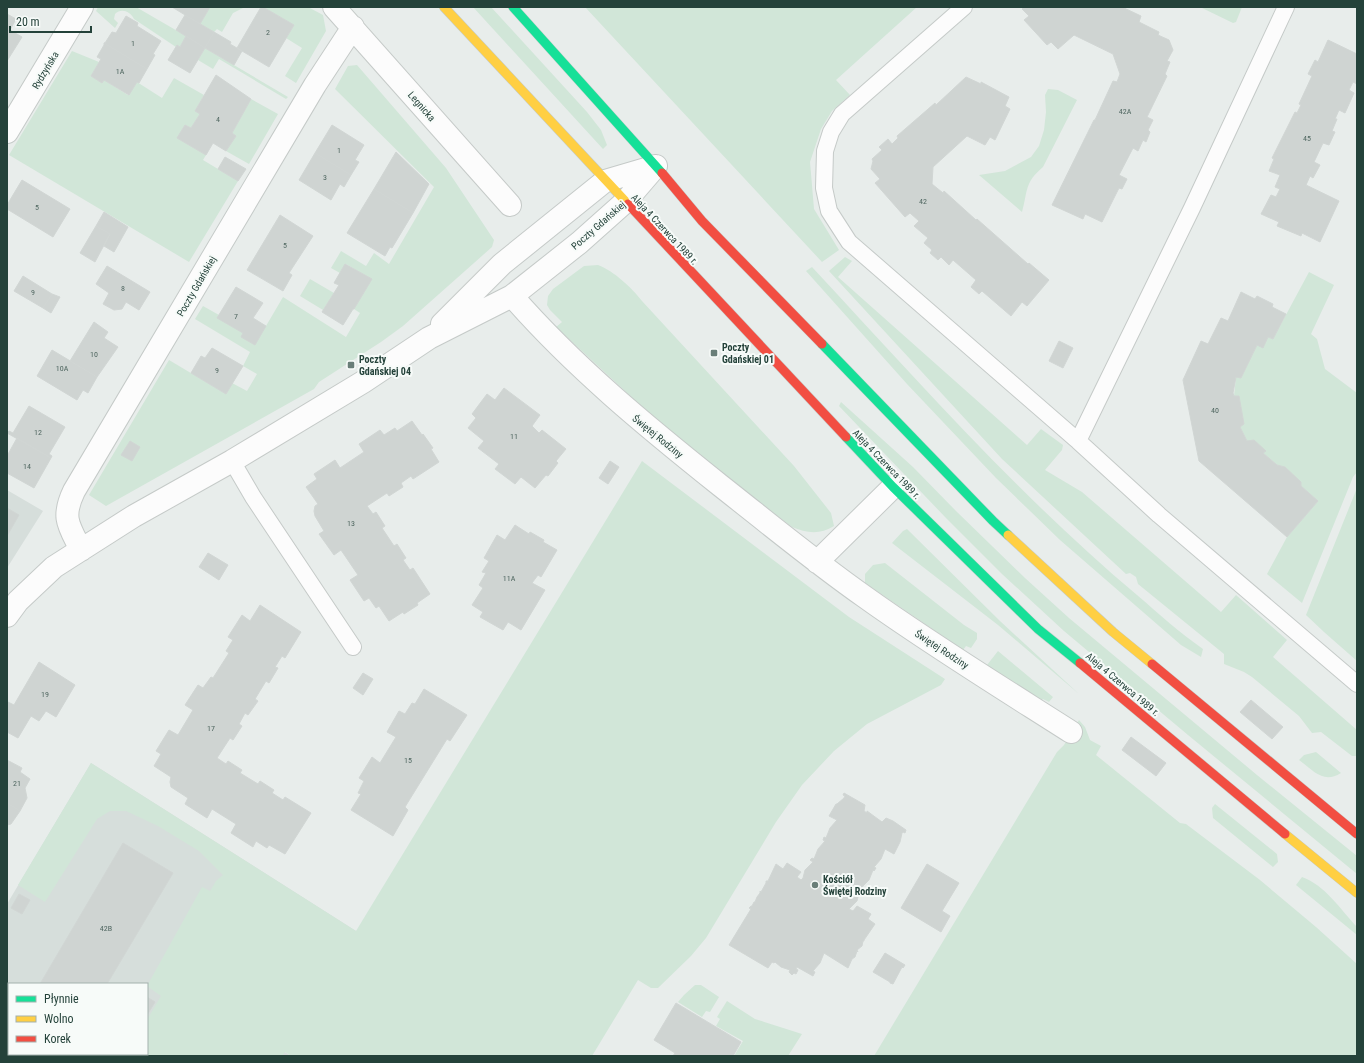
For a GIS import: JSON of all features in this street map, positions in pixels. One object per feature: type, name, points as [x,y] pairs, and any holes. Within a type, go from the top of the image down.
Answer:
[{"type":"main road","name":"Aleja 4 Czerwca 1989 r.","points":[[444,7],[458,24],[893,487],[1038,629],[1357,893]]},
{"type":"main road","points":[[513,7],[656,166],[702,221],[994,522],[1113,632],[1357,834]]},
{"type":"street","name":"Rydzyńska","points":[[7,132],[82,7]]},
{"type":"street","name":"Legnicka","points":[[334,7],[510,206]]},
{"type":"street","name":"Poczty Gdańskiej","points":[[81,550],[66,518],[67,508],[74,491],[315,85],[353,27]]},
{"type":"street","name":"Poczty Gdańskiej","points":[[429,338],[502,264],[605,181],[656,166]]},
{"type":"street","name":"Poczty Gdańskiej","points":[[7,616],[18,601],[54,567],[134,516],[232,461],[374,374],[429,338],[512,296],[579,243],[625,202],[656,166]]},
{"type":"street","name":"Świętej Rodziny","points":[[512,296],[539,327],[623,407],[652,432],[817,562],[914,631],[1071,732]]},
{"type":"street","points":[[817,562],[893,487]]},
{"type":"lane","points":[[964,7],[842,114],[831,132],[825,151],[824,188],[829,211],[849,242],[1078,441],[1159,515],[1357,684]]},
{"type":"lane","points":[[1078,441],[1192,208],[1286,7]]},
{"type":"lane","points":[[232,461],[253,497],[353,647]]},
{"type":"shaded area","points":[[7,490],[43,511],[7,568]]},
{"type":"shaded area","points":[[91,763],[356,931],[285,1052],[291,1056],[7,1056],[7,904]]},
{"type":"green space","points":[[98,7],[136,7],[186,36],[180,47],[177,45],[176,47],[134,19],[128,12],[125,11],[120,11],[115,14],[114,19],[118,23],[115,28],[96,11]]},
{"type":"green space","points":[[210,7],[245,7],[233,13],[222,32],[217,29],[214,32],[200,24]]},
{"type":"green space","points":[[263,7],[308,7],[323,15],[326,31],[296,83],[285,76],[302,48],[286,38],[294,25]]},
{"type":"green space","points":[[473,7],[491,7],[587,112],[601,130],[607,145],[603,149]]},
{"type":"green space","points":[[585,7],[917,7],[836,80],[850,95],[832,111],[821,129],[810,162],[814,209],[839,250],[822,262]]},
{"type":"green space","points":[[1200,7],[1242,7],[1236,22],[1233,23]]},
{"type":"green space","points":[[205,48],[288,97],[286,99],[219,59],[213,69],[198,60]]},
{"type":"green space","points":[[72,51],[99,62],[91,76],[102,83],[104,80],[128,95],[137,82],[162,98],[174,78],[204,95],[195,111],[200,114],[191,128],[185,125],[178,138],[206,155],[203,160],[238,181],[189,262],[9,155]]},
{"type":"green space","points":[[357,65],[446,168],[494,240],[492,247],[403,326],[319,382],[314,389],[106,506],[89,495],[169,360],[226,394],[232,383],[247,391],[257,374],[243,366],[250,352],[195,319],[203,306],[219,315],[217,318],[266,326],[283,297],[346,337],[360,313],[354,309],[371,279],[346,264],[340,273],[331,268],[341,251],[366,266],[374,253],[389,264],[434,187],[335,89],[348,66]]},
{"type":"green space","points":[[1048,89],[1058,90],[1077,100],[1043,167],[1030,183],[1022,212],[979,175],[1005,171],[1031,157],[1039,146],[1044,130],[1046,112],[1045,95]]},
{"type":"green space","points":[[251,99],[278,114],[249,164],[226,151],[236,136],[232,133]]},
{"type":"green space","points":[[845,257],[852,261],[838,277],[1027,445],[1041,429],[1063,445],[1062,450],[1045,470],[1082,492],[1221,612],[1236,595],[1287,640],[1273,657],[1357,730],[1357,756],[1352,756],[1321,732],[1312,733],[1299,716],[1252,677],[1224,664],[1224,654],[1138,584],[1136,577],[1130,573],[1126,574],[1002,459],[829,271]]},
{"type":"green space","points":[[598,265],[622,280],[633,291],[794,466],[831,513],[834,526],[818,532],[802,531],[792,527],[692,451],[667,430],[556,327],[562,322],[547,305],[548,296],[553,289],[584,266]]},
{"type":"green space","points":[[812,267],[1010,478],[1093,557],[1170,623],[1203,649],[1201,657],[1181,645],[1060,540],[996,478],[907,384],[806,271]]},
{"type":"green space","points":[[1309,272],[1334,285],[1311,334],[1317,339],[1325,369],[1357,393],[1357,472],[1353,477],[1302,603],[1267,574],[1287,537],[1318,501],[1301,486],[1285,467],[1277,465],[1263,453],[1265,451],[1247,441],[1240,427],[1244,424],[1239,397],[1234,396],[1236,377],[1241,378],[1257,345],[1268,337],[1273,339]]},
{"type":"green space","points":[[310,279],[334,293],[323,310],[300,296]]},
{"type":"green space","points":[[841,402],[913,467],[1025,578],[1069,618],[1257,775],[1357,856],[1357,874],[1064,631],[1002,574],[946,518],[839,406]]},
{"type":"green space","points":[[642,461],[849,617],[945,679],[941,685],[867,724],[834,751],[802,785],[776,822],[706,938],[691,956],[658,988],[651,988],[638,980],[592,1056],[291,1056],[285,1052],[282,1056],[125,1056],[148,1055],[148,1018],[161,996],[148,987],[148,984],[202,887],[210,891],[216,881],[223,875],[199,851],[158,826],[126,811],[110,811],[97,819],[45,902],[18,885],[91,763],[356,931]]},
{"type":"green space","points":[[1357,488],[1357,661],[1306,615]]},
{"type":"green space","points":[[907,529],[1000,621],[1079,694],[998,625],[892,543],[903,531]]},
{"type":"green space","points":[[885,563],[964,625],[977,633],[977,639],[971,648],[966,646],[963,650],[865,583],[865,574],[873,565]]},
{"type":"green space","points":[[998,651],[1053,697],[1049,702],[1043,699],[1039,703],[987,665]]},
{"type":"green space","points":[[1079,720],[1085,727],[1090,740],[1101,746],[1096,755],[1180,823],[1186,824],[1260,880],[1357,964],[1357,1056],[874,1056],[1057,752],[1064,745]]},
{"type":"green space","points":[[1316,752],[1341,773],[1335,776],[1324,777],[1314,772],[1299,760],[1304,755]]},
{"type":"green space","points":[[1215,804],[1277,854],[1278,862],[1273,867],[1213,818],[1212,808]]},
{"type":"green space","points":[[1302,877],[1318,886],[1332,899],[1357,927],[1357,935],[1296,885]]},
{"type":"green space","points":[[695,985],[701,985],[719,997],[710,1012],[706,1011],[702,1017],[678,1002]]},
{"type":"green space","points":[[727,1001],[755,1019],[802,1034],[788,1056],[734,1056],[743,1041],[716,1026],[720,1019],[717,1017]]},
{"type":"building","points":[[172,7],[210,7],[200,24]]},
{"type":"building","points":[[261,7],[294,25],[269,67],[237,48]]},
{"type":"building","points":[[1024,7],[1122,7],[1141,16],[1139,22],[1159,32],[1158,35],[1169,40],[1173,50],[1167,61],[1170,62],[1165,74],[1167,76],[1147,117],[1153,120],[1148,130],[1150,132],[1146,142],[1143,140],[1138,151],[1133,148],[1119,175],[1127,179],[1122,189],[1119,188],[1102,222],[1085,214],[1083,219],[1052,205],[1113,81],[1117,82],[1120,74],[1113,54],[1074,35],[1058,49],[1051,42],[1047,45],[1024,20],[1029,16],[1022,9]]},
{"type":"building","points":[[7,14],[16,19],[10,30],[22,37],[7,61]]},
{"type":"building","points":[[185,15],[214,32],[205,48],[176,30]]},
{"type":"building","points":[[126,16],[138,23],[137,26],[161,41],[153,54],[155,55],[147,69],[104,43],[112,32],[116,33]]},
{"type":"building","points":[[214,32],[231,42],[230,44],[242,51],[234,65],[205,48]]},
{"type":"building","points":[[186,36],[205,48],[190,73],[168,60],[177,45],[180,47]]},
{"type":"building","points":[[1328,40],[1357,54],[1357,84],[1353,82],[1349,90],[1354,93],[1345,113],[1339,110],[1332,131],[1335,132],[1329,145],[1323,143],[1314,162],[1320,165],[1313,178],[1310,176],[1306,185],[1339,201],[1320,242],[1302,233],[1301,236],[1277,226],[1279,222],[1261,214],[1271,195],[1276,197],[1280,189],[1275,187],[1280,175],[1269,171],[1274,159],[1272,158],[1295,112],[1297,113],[1301,105],[1299,104],[1312,76],[1308,74],[1315,60],[1318,62]]},
{"type":"building","points":[[104,43],[147,69],[139,83],[137,82],[129,95],[104,80],[102,83],[91,76],[101,59],[97,57]]},
{"type":"building","points":[[216,75],[251,99],[232,133],[236,136],[226,151],[213,143],[206,155],[177,138],[185,125],[191,128],[200,114],[195,111]]},
{"type":"building","points":[[966,77],[981,84],[981,82],[1009,97],[1005,106],[1010,109],[995,140],[990,137],[985,145],[967,136],[933,167],[932,184],[943,193],[944,191],[976,220],[977,219],[1028,264],[1029,263],[1049,280],[1027,306],[1022,302],[1011,316],[982,291],[979,294],[971,287],[976,280],[953,260],[949,265],[941,257],[938,260],[930,253],[932,250],[924,243],[928,238],[914,226],[919,221],[910,213],[905,217],[875,183],[880,179],[871,169],[872,159],[882,150],[879,147],[888,139],[892,144],[898,138],[897,136],[935,103],[936,105]]},
{"type":"building","points":[[332,125],[364,145],[355,160],[359,162],[351,175],[315,153]]},
{"type":"building","points":[[396,152],[429,184],[413,213],[374,189]]},
{"type":"building","points":[[315,153],[351,175],[344,187],[340,184],[331,200],[299,180]]},
{"type":"building","points":[[225,157],[246,169],[238,181],[218,169]]},
{"type":"building","points":[[22,180],[70,209],[53,237],[7,209],[7,205]]},
{"type":"building","points":[[374,189],[413,213],[392,248],[390,247],[385,256],[347,233]]},
{"type":"building","points":[[104,212],[128,227],[114,252],[104,246],[110,234],[96,226]]},
{"type":"building","points":[[280,215],[313,236],[289,273],[292,275],[283,291],[247,270]]},
{"type":"building","points":[[96,226],[110,234],[95,262],[80,253]]},
{"type":"building","points":[[345,264],[372,279],[343,325],[322,312],[339,285],[334,283]]},
{"type":"building","points":[[107,266],[150,292],[139,310],[126,302],[122,309],[114,310],[103,304],[109,293],[96,284]]},
{"type":"building","points":[[23,276],[52,294],[43,308],[14,291]]},
{"type":"building","points":[[236,287],[263,303],[253,318],[266,326],[255,345],[241,337],[243,333],[217,318]]},
{"type":"building","points":[[1241,292],[1255,299],[1257,296],[1273,304],[1272,307],[1286,314],[1273,339],[1268,337],[1263,348],[1257,345],[1241,378],[1236,377],[1233,393],[1234,396],[1239,396],[1244,424],[1240,427],[1247,441],[1254,440],[1266,451],[1263,453],[1277,465],[1285,467],[1301,482],[1301,486],[1318,501],[1287,537],[1199,461],[1183,380],[1201,341],[1208,344],[1221,318],[1228,321]]},
{"type":"building","points":[[52,294],[60,297],[51,313],[43,308]]},
{"type":"building","points":[[94,322],[108,332],[104,338],[118,347],[97,377],[70,361]]},
{"type":"building","points":[[1059,341],[1073,348],[1063,368],[1049,361]]},
{"type":"building","points":[[212,348],[243,366],[226,394],[191,373],[201,356],[205,358]]},
{"type":"building","points":[[52,350],[97,377],[88,393],[83,390],[77,400],[37,376]]},
{"type":"building","points":[[504,388],[540,415],[532,426],[539,433],[542,430],[566,449],[556,461],[558,463],[548,476],[546,475],[535,488],[521,477],[515,484],[495,469],[499,464],[478,448],[484,441],[468,428],[476,418],[472,414],[487,394],[495,400]]},
{"type":"building","points":[[29,406],[65,427],[49,454],[52,456],[51,458],[7,433],[9,431],[13,433]]},
{"type":"building","points":[[412,421],[433,448],[431,449],[439,462],[413,479],[411,476],[401,483],[403,487],[389,496],[387,493],[367,506],[373,514],[376,512],[385,526],[382,528],[394,546],[397,544],[406,558],[403,560],[410,570],[413,568],[430,594],[417,603],[418,605],[389,621],[379,606],[376,608],[369,598],[364,601],[350,580],[358,575],[341,550],[334,555],[319,534],[324,531],[315,516],[315,506],[318,504],[306,487],[317,479],[314,474],[335,460],[340,468],[364,452],[359,444],[380,430],[384,435],[395,428],[397,431]]},
{"type":"building","points":[[17,438],[51,458],[34,488],[7,473],[7,456]]},
{"type":"building","points":[[130,441],[140,447],[132,461],[121,455]]},
{"type":"building","points":[[610,461],[619,467],[608,484],[599,478]]},
{"type":"building","points":[[7,508],[19,515],[7,536]]},
{"type":"building","points":[[515,525],[529,534],[530,532],[544,540],[543,542],[557,550],[541,577],[538,575],[532,583],[545,590],[521,630],[508,622],[503,630],[480,617],[483,612],[472,605],[483,588],[479,585],[486,573],[482,572],[489,561],[484,558],[497,535],[505,540]]},
{"type":"building","points":[[208,553],[228,565],[219,580],[199,567]]},
{"type":"building","points":[[260,605],[301,632],[285,658],[282,656],[275,667],[278,668],[269,683],[266,681],[255,699],[258,701],[248,715],[245,713],[239,724],[242,726],[233,740],[230,738],[217,758],[226,764],[228,761],[242,770],[240,773],[258,784],[260,781],[274,790],[272,793],[283,800],[285,797],[311,813],[285,854],[269,845],[267,848],[256,841],[253,847],[231,833],[236,824],[212,809],[207,818],[185,804],[188,798],[171,787],[171,777],[154,766],[161,754],[156,751],[169,730],[178,735],[193,710],[185,705],[198,685],[203,688],[211,677],[213,678],[229,653],[226,651],[233,640],[228,637],[242,615],[250,621]]},
{"type":"building","points":[[39,662],[75,685],[56,717],[46,711],[39,721],[31,716],[18,738],[7,732],[7,704],[8,702],[14,705]]},
{"type":"building","points":[[363,673],[373,679],[363,695],[353,688]]},
{"type":"building","points":[[424,689],[467,715],[450,741],[447,739],[405,807],[408,810],[393,836],[351,810],[361,794],[358,793],[364,781],[359,778],[372,757],[380,763],[396,737],[387,732],[399,711],[405,714],[412,703],[415,704]]},
{"type":"building","points":[[1251,700],[1283,727],[1272,739],[1240,712]]},
{"type":"building","points":[[1131,737],[1166,763],[1156,776],[1122,750]]},
{"type":"building","points":[[7,760],[22,768],[20,772],[30,779],[25,788],[27,798],[20,811],[7,803]]},
{"type":"building","name":"Kościół Świętej Rodziny","points":[[844,793],[865,805],[864,811],[867,813],[867,811],[882,822],[886,818],[906,830],[905,833],[902,833],[900,842],[894,854],[885,849],[881,859],[874,867],[876,868],[874,871],[873,870],[869,880],[859,893],[857,901],[849,909],[853,911],[857,906],[871,914],[868,919],[875,924],[863,941],[862,946],[857,950],[858,952],[857,951],[848,968],[824,953],[820,963],[813,971],[815,972],[813,976],[797,967],[796,969],[798,970],[796,974],[794,973],[792,975],[789,972],[790,970],[781,967],[775,962],[772,962],[768,968],[729,945],[751,909],[749,908],[755,902],[766,881],[768,881],[776,864],[783,869],[787,863],[801,872],[797,877],[801,880],[803,878],[805,870],[813,862],[810,860],[812,858],[814,859],[818,849],[825,841],[823,840],[824,837],[826,838],[830,828],[837,820],[829,816],[836,804],[844,798]]},
{"type":"building","points":[[7,803],[20,811],[11,824],[7,825]]},
{"type":"building","points":[[123,843],[173,873],[108,983],[41,983]]},
{"type":"building","points":[[927,864],[959,883],[942,911],[950,916],[941,932],[901,908]]},
{"type":"building","points":[[19,894],[30,900],[22,914],[11,908]]},
{"type":"building","points":[[885,953],[905,965],[903,968],[902,967],[893,984],[873,972]]},
{"type":"building","points":[[148,998],[155,1002],[148,1013]]},
{"type":"building","points":[[676,1003],[741,1042],[733,1056],[673,1056],[675,1053],[654,1040]]},
{"type":"building","points":[[8,1038],[8,1055],[64,1055],[7,1056]]},
{"type":"traffic: fast","points":[[513,7],[662,173]]},
{"type":"traffic: fast","points":[[822,344],[1008,535]]},
{"type":"traffic: fast","points":[[846,437],[893,487],[1038,629],[1080,663]]},
{"type":"traffic: slow","points":[[444,7],[628,204]]},
{"type":"traffic: slow","points":[[1008,535],[1113,632],[1152,664]]},
{"type":"traffic: slow","points":[[1285,834],[1357,893]]},
{"type":"traffic: jam","points":[[662,173],[702,221],[822,344]]},
{"type":"traffic: jam","points":[[628,204],[846,437]]},
{"type":"traffic: jam","points":[[1080,663],[1285,834]]},
{"type":"traffic: jam","points":[[1152,664],[1357,834]]},
{"type":"place","name":"Poczty Gdańskiej 01","points":[[714,353]]},
{"type":"place","name":"Poczty Gdańskiej 04","points":[[351,365]]},
{"type":"place","name":"Kościół Świętej Rodziny","points":[[815,885]]}]
